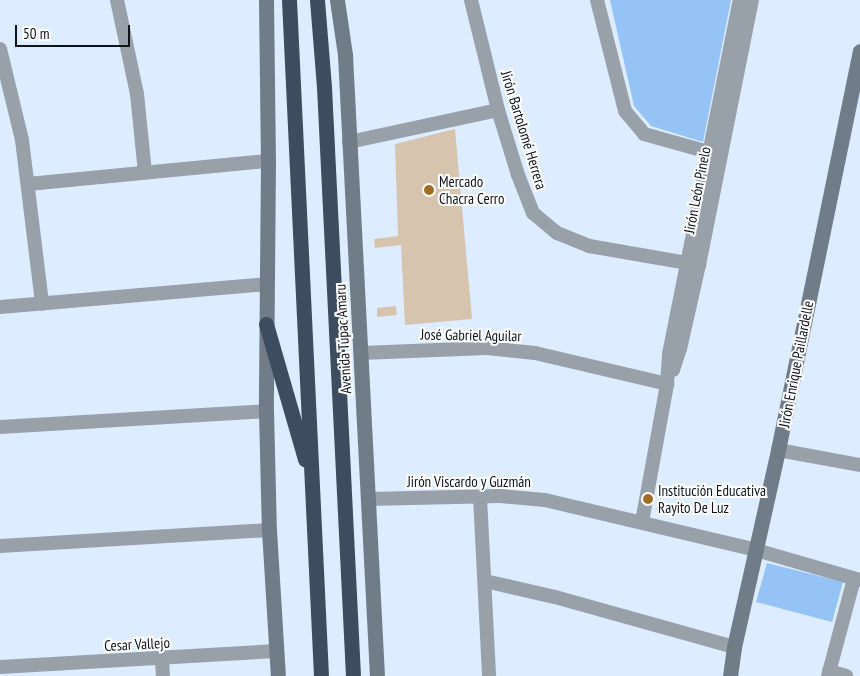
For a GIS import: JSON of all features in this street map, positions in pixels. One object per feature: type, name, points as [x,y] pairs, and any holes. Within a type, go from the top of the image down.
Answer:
[{"type":"highway","points":[[289,0],[321,676]]},
{"type":"highway","name":"Avenida Túpac Amaru","points":[[317,0],[324,87],[353,676]]},
{"type":"highway","points":[[266,324],[312,485]]},
{"type":"main road","points":[[266,0],[268,161],[266,411],[269,530],[278,676]]},
{"type":"main road","name":"Avenida Túpac Amaru","points":[[337,0],[345,55],[377,676]]},
{"type":"main road","name":"Jirón Enrique Paillardelle","points":[[730,676],[734,647],[778,450],[860,51]]},
{"type":"street","points":[[117,0],[137,94],[145,172]]},
{"type":"street","name":"Jirón Bartolomé Herrera","points":[[471,0],[498,110],[518,175],[533,213],[557,234],[589,246],[694,264]]},
{"type":"street","points":[[597,0],[625,111],[644,134],[715,154]]},
{"type":"street","name":"Jirón León Pinelo","points":[[642,522],[667,384],[680,349],[740,0]]},
{"type":"street","name":"Jirón León Pinelo","points":[[715,154],[752,0]]},
{"type":"street","points":[[0,49],[22,140],[42,304]]},
{"type":"street","points":[[349,142],[498,110]]},
{"type":"street","points":[[28,184],[268,161]]},
{"type":"street","points":[[0,307],[266,284]]},
{"type":"street","name":"José Gabriel Aguilar","points":[[361,353],[487,348],[535,353],[667,384]]},
{"type":"street","points":[[0,426],[266,411]]},
{"type":"street","points":[[778,450],[860,465]]},
{"type":"street","points":[[480,497],[489,676]]},
{"type":"street","name":"Jirón Viscardo y Guzmán","points":[[368,498],[480,497],[545,500],[756,550],[857,579]]},
{"type":"street","points":[[0,546],[269,530]]},
{"type":"street","points":[[846,676],[828,674],[857,579]]},
{"type":"street","points":[[485,582],[555,596],[734,647]]},
{"type":"street","name":"Cesar Vallejo","points":[[0,667],[44,670],[276,651]]},
{"type":"street","points":[[162,659],[163,676]]},
{"type":"shaded area","points":[[610,0],[731,0],[703,142],[651,126],[634,106]]},
{"type":"shaded area","points":[[767,563],[843,582],[832,622],[756,602]]},
{"type":"building","name":"Mercado Chacra Cerro","points":[[455,129],[472,319],[405,325],[401,245],[375,248],[374,239],[398,236],[395,144]]},
{"type":"building","points":[[396,306],[397,315],[377,317],[377,308]]},
{"type":"place","name":"Mercado Chacra Cerro","points":[[429,190]]},
{"type":"place","name":"Institución Educativa Rayito De Luz","points":[[648,499]]}]
